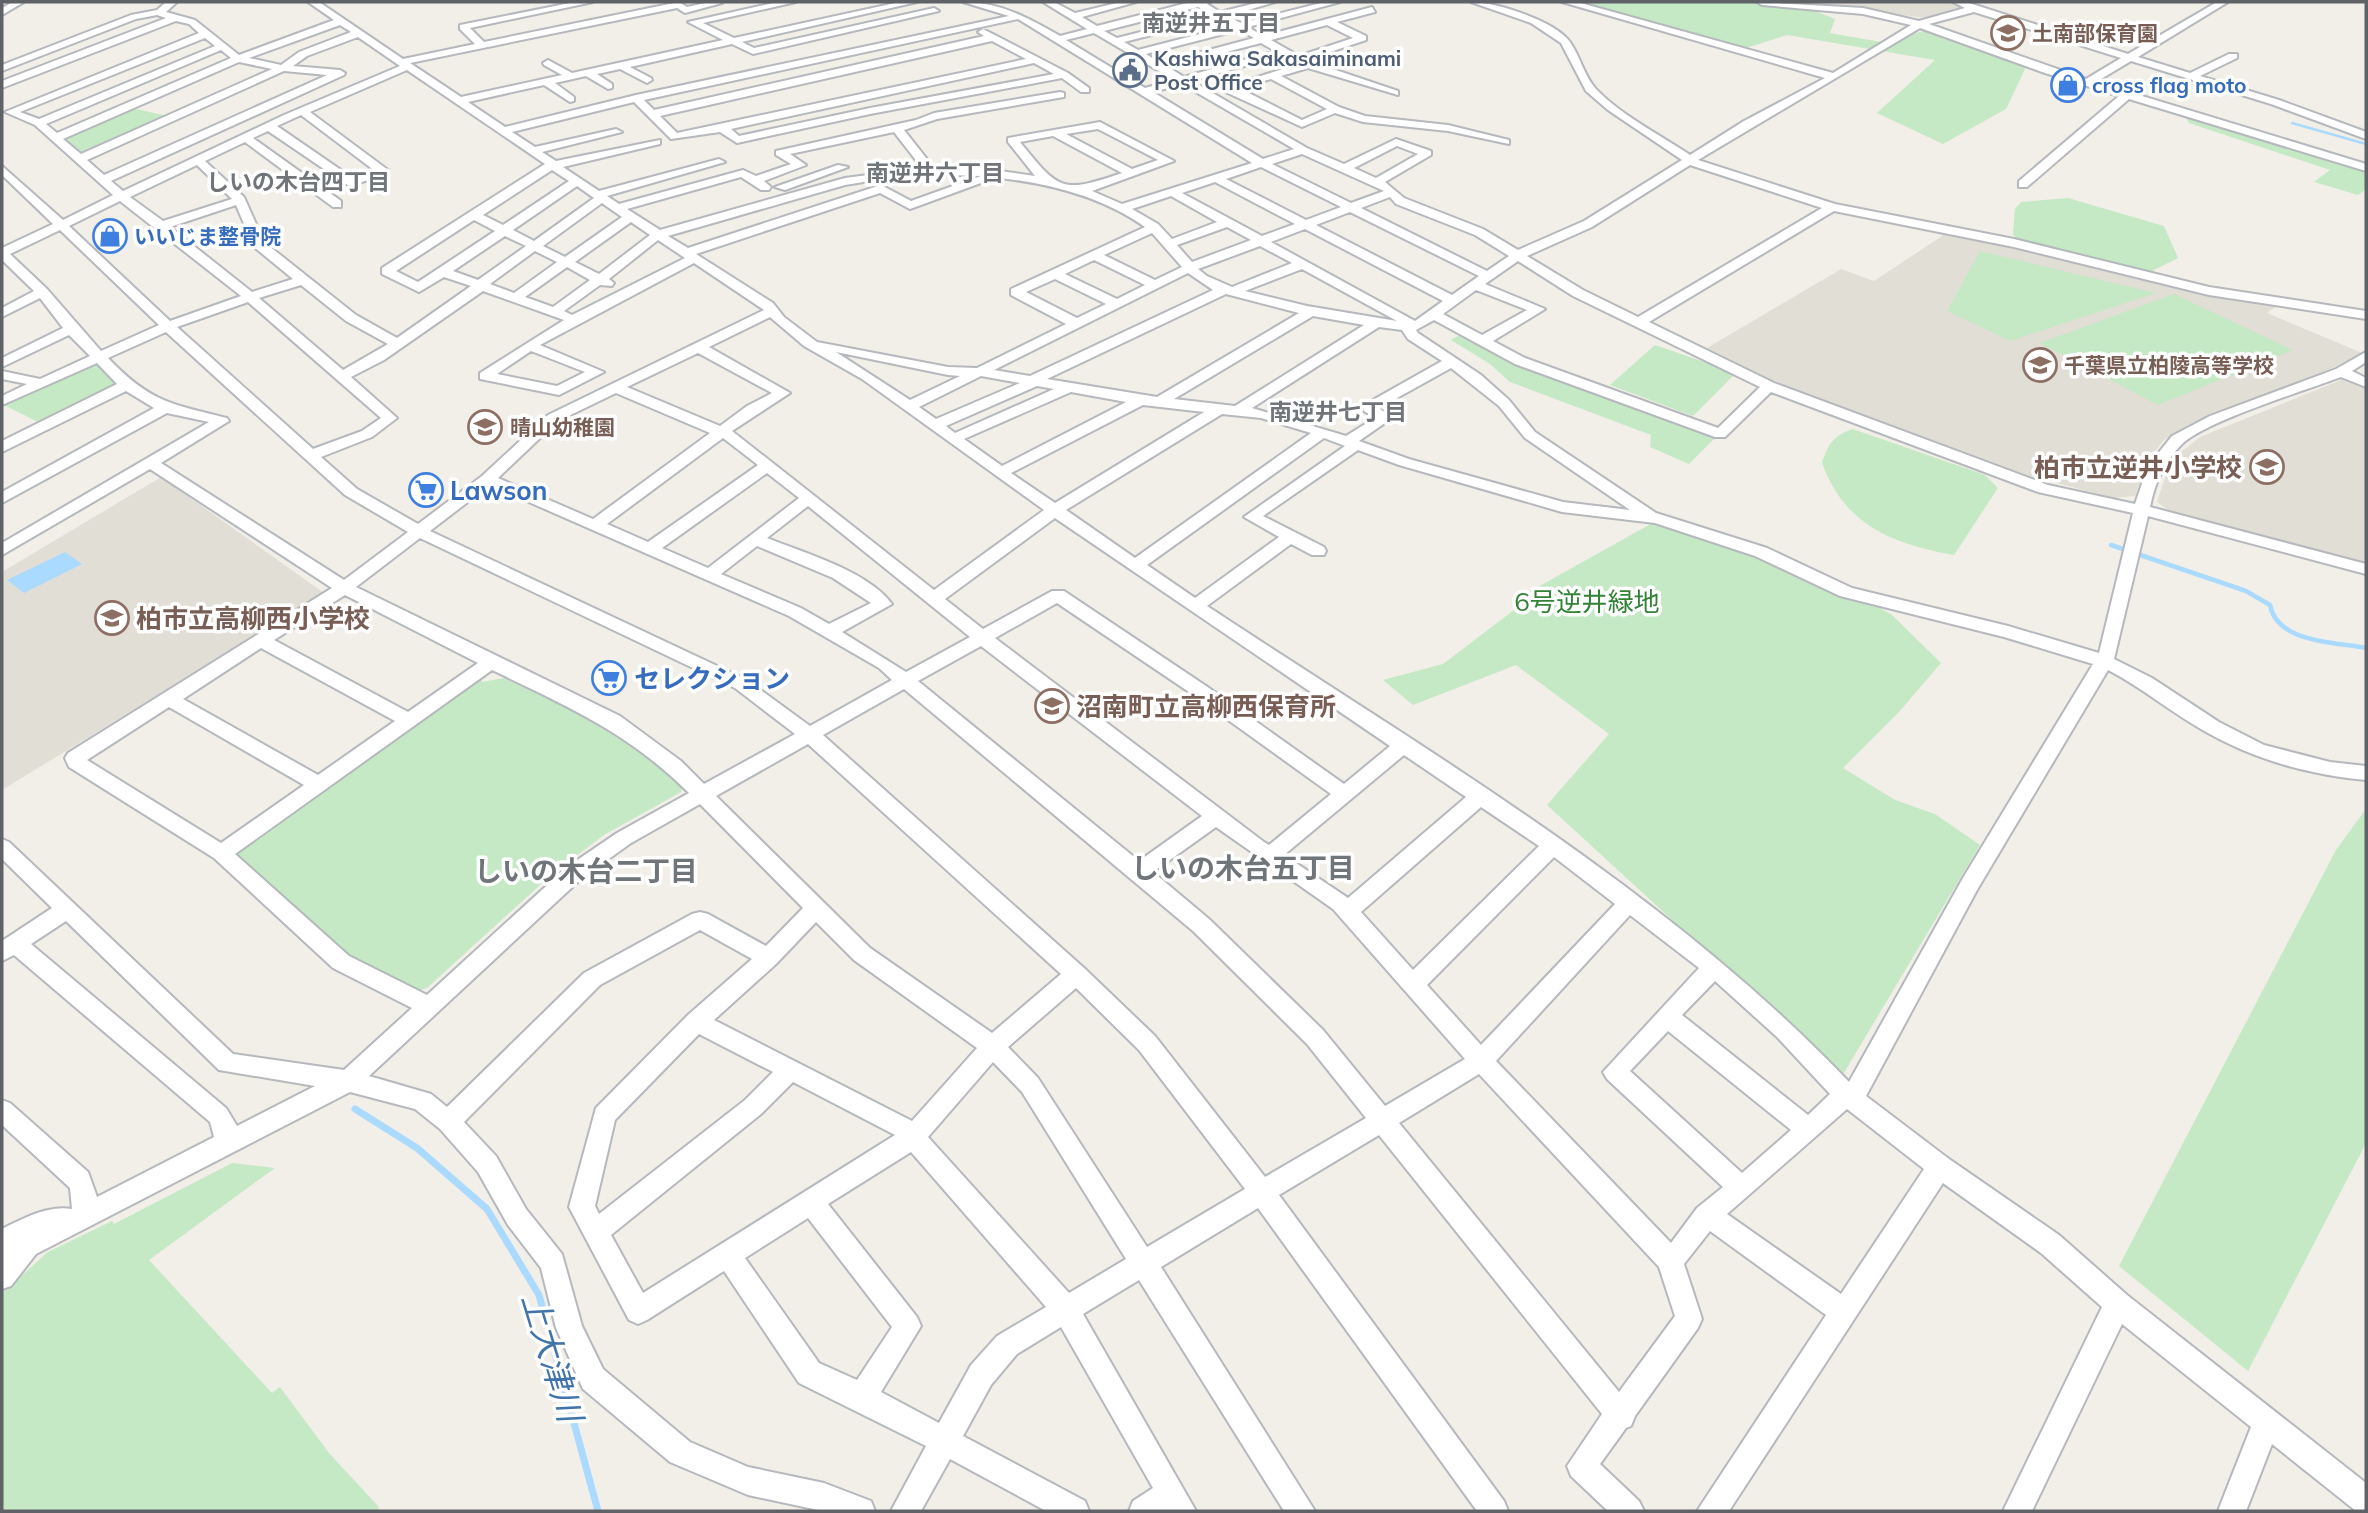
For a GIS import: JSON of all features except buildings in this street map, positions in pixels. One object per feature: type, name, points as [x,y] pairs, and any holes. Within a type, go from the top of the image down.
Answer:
[{"type":"street","points":[[2,12],[19,2]]},
{"type":"street","points":[[2,68],[134,17],[160,12],[172,2]]},
{"type":"street","points":[[313,2],[772,311],[809,343],[867,376],[937,424],[1000,473],[1195,607],[1405,744],[1553,845],[1714,967],[1785,1030],[1849,1097],[1940,1167],[2050,1244],[2118,1304],[2366,1501]]},
{"type":"street","points":[[482,45],[463,27],[588,2]]},
{"type":"street","points":[[2,550],[222,421],[165,408],[126,385],[71,329],[42,292],[2,253],[197,159],[404,64],[482,45],[679,5],[685,10],[725,2]]},
{"type":"street","points":[[458,101],[912,2],[946,16]]},
{"type":"street","points":[[968,2],[1020,16],[1055,40],[1261,163],[1488,276]]},
{"type":"street","points":[[1076,16],[1130,2]]},
{"type":"street","points":[[1055,40],[1200,2],[1304,62],[1394,93]]},
{"type":"street","points":[[1117,40],[1270,2]]},
{"type":"street","points":[[1139,54],[1335,2]]},
{"type":"street","points":[[1476,2],[1534,22],[1564,41],[1590,89],[1612,108],[1692,161],[1832,207],[2014,243],[2234,296],[2366,315]]},
{"type":"street","points":[[1567,2],[1834,77]]},
{"type":"street","points":[[1762,2],[1863,11],[1919,23],[2007,57],[2366,168]]},
{"type":"street","points":[[2089,82],[2223,2]]},
{"type":"street","points":[[1055,5],[1210,93],[1303,150],[1376,183],[1393,192],[1400,201],[1479,232],[1578,293],[1641,321],[1769,386],[1883,426],[2007,477],[2044,489],[2142,510],[2366,569]]},
{"type":"street","points":[[1161,66],[1372,10],[1353,5]]},
{"type":"street","points":[[654,231],[874,176],[931,172],[1044,179],[1122,208],[1154,227],[1201,279],[1227,291],[1311,311],[1413,327],[1435,315],[1518,255],[1569,235],[1758,118],[1834,77],[1919,23],[1969,5],[2193,75],[2366,136]]},
{"type":"street","points":[[824,20],[799,6],[693,22],[753,51],[934,11]]},
{"type":"street","points":[[772,18],[799,6]]},
{"type":"street","points":[[160,12],[172,19],[192,22],[238,59],[374,80]]},
{"type":"street","points":[[503,131],[636,98],[1033,13]]},
{"type":"street","points":[[2,85],[172,19]]},
{"type":"street","points":[[56,138],[238,59],[341,21]]},
{"type":"street","points":[[957,21],[994,37],[1064,75],[1085,90]]},
{"type":"street","points":[[1210,93],[1272,75],[1334,47],[1362,38],[1328,22]]},
{"type":"street","points":[[712,31],[736,26]]},
{"type":"street","points":[[1297,30],[1310,36]]},
{"type":"street","points":[[79,159],[283,68],[303,54],[359,33]]},
{"type":"street","points":[[206,34],[10,113],[39,123],[121,196],[250,298],[390,418],[367,434],[310,456]]},
{"type":"street","points":[[692,36],[710,45]]},
{"type":"street","points":[[636,98],[675,138],[722,128],[994,37]]},
{"type":"street","points":[[1322,41],[1334,47]]},
{"type":"street","points":[[650,45],[661,56]]},
{"type":"street","points":[[39,123],[222,46]]},
{"type":"street","points":[[1143,92],[1286,51]]},
{"type":"street","points":[[602,53],[618,65],[647,79]]},
{"type":"street","points":[[2193,75],[2233,56]]},
{"type":"street","points":[[652,114],[1036,60]]},
{"type":"street","points":[[811,62],[870,111]]},
{"type":"street","points":[[548,63],[570,76]]},
{"type":"street","points":[[587,72],[608,86]]},
{"type":"street","points":[[103,180],[340,73]]},
{"type":"street","points":[[722,128],[737,140],[870,111],[1064,75]]},
{"type":"street","points":[[1272,75],[1335,109],[1363,120],[1448,128],[1505,142]]},
{"type":"street","points":[[545,82],[570,99]]},
{"type":"street","points":[[1230,88],[1302,124],[1335,109]]},
{"type":"street","points":[[2023,184],[2128,94]]},
{"type":"street","points":[[754,181],[800,165],[780,153],[919,122],[934,116],[1060,95]]},
{"type":"street","points":[[269,126],[353,183],[384,172],[302,110]]},
{"type":"street","points":[[1210,133],[1256,121]]},
{"type":"street","points":[[1044,179],[1012,140],[1100,125],[1168,161],[1081,191]]},
{"type":"street","points":[[895,126],[931,172]]},
{"type":"street","points":[[533,151],[616,132]]},
{"type":"street","points":[[1055,133],[1132,174]]},
{"type":"street","points":[[245,137],[337,204]]},
{"type":"street","points":[[578,180],[419,288],[387,271],[554,164],[656,142]]},
{"type":"street","points":[[1344,169],[1396,142],[1427,153],[1376,183]]},
{"type":"street","points":[[1122,208],[1303,150]]},
{"type":"street","points":[[197,159],[240,200],[258,244],[351,318],[396,343]]},
{"type":"street","points":[[342,376],[362,368],[454,300],[535,246],[612,204],[719,162]]},
{"type":"street","points":[[554,312],[600,279],[654,231],[842,167]]},
{"type":"street","points":[[2,169],[168,326],[360,498],[418,531],[741,684],[808,734],[1076,974],[1147,1043],[1261,1191],[1494,1511]]},
{"type":"street","points":[[515,298],[567,262],[612,204],[743,173],[771,190]]},
{"type":"street","points":[[529,345],[597,372],[559,391],[485,376],[529,345],[574,318],[690,256],[881,189],[910,205],[994,174]]},
{"type":"street","points":[[312,186],[342,176]]},
{"type":"street","points":[[810,177],[857,197]]},
{"type":"street","points":[[1216,178],[1453,301]]},
{"type":"street","points":[[1172,192],[1413,327]]},
{"type":"street","points":[[910,406],[1191,267],[1393,192]]},
{"type":"street","points":[[161,226],[240,200]]},
{"type":"street","points":[[1641,321],[1832,207]]},
{"type":"street","points":[[474,215],[626,292]]},
{"type":"street","points":[[1171,243],[1226,223]]},
{"type":"street","points":[[1077,324],[1016,292],[1154,227]]},
{"type":"street","points":[[1094,256],[1155,285]]},
{"type":"street","points":[[937,424],[1227,291],[1300,265]]},
{"type":"street","points":[[443,272],[574,318]]},
{"type":"street","points":[[1055,274],[1117,304]]},
{"type":"street","points":[[2,401],[168,326],[302,280]]},
{"type":"street","points":[[1477,286],[1538,309],[1482,341]]},
{"type":"street","points":[[2,313],[42,292]]},
{"type":"street","points":[[428,1006],[341,962],[221,853],[76,762],[75,758],[344,588],[488,479],[553,418],[772,311]]},
{"type":"street","points":[[1000,473],[1150,401],[1311,311]]},
{"type":"street","points":[[1435,315],[1520,361],[1720,434],[1769,386]]},
{"type":"street","points":[[1240,410],[1378,322]]},
{"type":"street","points":[[1413,327],[1413,335],[1453,361],[1504,403],[1530,435],[1654,518]]},
{"type":"street","points":[[2,363],[71,329]]},
{"type":"street","points":[[809,343],[948,371],[981,372],[1150,401],[1240,410],[1283,419],[1404,462],[1563,507],[1654,518],[1735,542],[1846,592],[2008,632],[2104,661],[2146,682],[2212,727],[2258,750],[2330,769],[2366,773]]},
{"type":"street","points":[[594,526],[752,409],[783,393],[698,346]]},
{"type":"street","points":[[1670,1260],[1685,1247],[1708,1215],[1849,1097],[1970,884],[2104,661],[2114,636],[2120,593],[2155,466],[2178,439],[2215,419],[2341,372],[2366,356]]},
{"type":"street","points":[[1318,551],[1252,517],[1385,418],[1369,408],[1453,361]]},
{"type":"street","points":[[2341,372],[2366,383]]},
{"type":"street","points":[[2,375],[40,383]]},
{"type":"street","points":[[2,447],[126,385]]},
{"type":"street","points":[[614,387],[723,431],[983,638],[1348,911],[1481,1061],[1670,1260],[1689,1320],[1621,1416],[1581,1466],[1629,1511]]},
{"type":"street","points":[[955,438],[1069,387]]},
{"type":"street","points":[[2,498],[165,408]]},
{"type":"street","points":[[934,598],[1055,510],[1219,409]]},
{"type":"street","points":[[1136,565],[1322,433]]},
{"type":"street","points":[[151,463],[344,588],[613,721],[674,766],[862,954],[993,1046],[1031,1085],[1301,1511]]},
{"type":"street","points":[[650,549],[767,466]]},
{"type":"street","points":[[488,479],[795,612],[885,664],[1139,872],[1201,925],[1315,1037],[1621,1416]]},
{"type":"street","points":[[709,575],[809,498]]},
{"type":"street","points":[[1195,607],[1290,537]]},
{"type":"street","points":[[757,540],[842,575],[866,588],[883,604],[829,631]]},
{"type":"street","points":[[2,1258],[85,1213],[348,1081],[574,873],[624,838],[1058,595],[1199,690],[1344,794]]},
{"type":"street","points":[[262,641],[408,720]]},
{"type":"street","points":[[221,853],[492,662]]},
{"type":"street","points":[[169,699],[318,784]]},
{"type":"street","points":[[1270,855],[1405,744]]},
{"type":"street","points":[[1348,911],[1481,795]]},
{"type":"street","points":[[1139,872],[1218,815]]},
{"type":"street","points":[[1412,985],[1553,845]]},
{"type":"street","points":[[2,847],[226,1063],[348,1081],[423,1101],[448,1122],[487,1164],[517,1217],[553,1263],[569,1328],[593,1379],[680,1452],[748,1481],[824,1497],[861,1511]]},
{"type":"street","points":[[905,1511],[981,1376],[1007,1345],[1481,1061],[1629,903]]},
{"type":"street","points":[[816,908],[768,958],[696,1022],[604,1115],[582,1207],[638,1311],[913,1137],[993,1046],[1076,974]]},
{"type":"street","points":[[66,910],[8,947],[218,1115],[224,1123],[227,1142]]},
{"type":"street","points":[[448,1122],[593,979],[700,920],[768,958]]},
{"type":"street","points":[[1714,967],[1615,1072],[1741,1188]]},
{"type":"street","points":[[1668,1017],[1808,1129]]},
{"type":"street","points":[[696,1022],[898,1124],[913,1137],[1065,1308],[1176,1502],[1143,1511]]},
{"type":"street","points":[[594,1233],[753,1107],[789,1071]]},
{"type":"street","points":[[2,1110],[79,1180],[84,1191],[85,1213]]},
{"type":"street","points":[[1712,1511],[1940,1167]]},
{"type":"street","points":[[810,1201],[908,1326],[862,1397]]},
{"type":"street","points":[[2,1242],[38,1224],[85,1213]]},
{"type":"street","points":[[1708,1215],[1844,1312]]},
{"type":"street","points":[[2,1277],[22,1253],[41,1238]]},
{"type":"street","points":[[727,1254],[809,1373],[862,1397],[1076,1511]]},
{"type":"street","points":[[2017,1511],[2118,1304]]},
{"type":"street","points":[[2232,1511],[2267,1422]]},
{"type":"shaded area","points":[[1789,2],[1955,2],[1966,9],[1927,18]]},
{"type":"shaded area","name":"千葉県立柏陵高等学校","points":[[1948,232],[2277,306],[2267,313],[2362,353],[2328,370],[2188,425],[2164,440],[2147,461],[2135,496],[2114,498],[2000,468],[1767,378],[1707,348],[1841,269],[1874,281]]},
{"type":"shaded area","name":"柏市立逆井小学校","points":[[2346,378],[2366,387],[2366,563],[2174,514],[2157,502],[2171,460],[2200,437]]},
{"type":"shaded area","name":"柏市立高柳西小学校","points":[[161,477],[324,593],[2,790],[2,572]]},
{"type":"green space","points":[[1571,2],[1762,2],[1803,6],[1835,19],[1830,33],[1892,44],[1899,38],[1923,31],[2026,67],[2006,109],[1943,144],[1877,113],[1935,60],[1787,35],[1746,48]]},
{"type":"green space","points":[[127,107],[172,117],[79,159],[56,138]]},
{"type":"green space","points":[[2184,114],[2366,170],[2366,189],[2358,195],[2314,182],[2330,170],[2189,123]]},
{"type":"green space","points":[[2068,198],[2164,226],[2178,258],[2148,273],[2020,244],[2013,234],[2015,209],[2021,202]]},
{"type":"green space","points":[[1980,251],[2156,293],[2010,341],[1947,311]]},
{"type":"green space","points":[[2174,294],[2293,350],[2158,405],[2040,343]]},
{"type":"green space","points":[[1461,334],[1519,364],[1715,438],[1689,464],[1650,447],[1651,435],[1510,382],[1490,364],[1451,340]]},
{"type":"green space","points":[[1655,345],[1736,373],[1693,416],[1610,385]]},
{"type":"green space","points":[[96,364],[117,383],[114,387],[42,424],[2,404]]},
{"type":"green space","points":[[1853,429],[1985,475],[1998,488],[1954,555],[1891,538],[1858,517],[1844,502],[1822,463],[1833,441]]},
{"type":"green space","name":"6号逆井緑地","points":[[1656,521],[1735,545],[1866,600],[1892,615],[1941,663],[1899,712],[1843,768],[1895,800],[1935,814],[1980,845],[1842,1076],[1547,805],[1609,734],[1516,665],[1413,705],[1383,680],[1443,664],[1518,607],[1511,602]]},
{"type":"green space","points":[[480,677],[482,682],[504,678],[607,728],[668,773],[682,787],[681,792],[604,835],[552,874],[427,988],[415,991],[347,955],[236,854],[237,848]]},
{"type":"green space","points":[[2366,809],[2366,1143],[2248,1371],[2119,1266],[2336,850]]},
{"type":"green space","points":[[232,1163],[275,1168],[149,1260],[272,1393],[280,1387],[329,1453],[378,1506],[379,1511],[2,1511],[2,1293],[48,1252],[112,1221],[114,1224]]},
{"type":"water","points":[[65,552],[82,564],[24,593],[7,580]]},
{"type":"waterway","points":[[2292,123],[2366,144]]},
{"type":"waterway","points":[[2111,545],[2246,591],[2270,605],[2275,618],[2295,634],[2324,642],[2366,648]]},
{"type":"waterway","name":"上大津川","points":[[355,1109],[417,1148],[487,1209],[539,1295],[598,1511]]},
{"type":"place","name":"土南部保育園","points":[[2008,33]]},
{"type":"place","name":"Kashiwa Sakasaiminami Post Office","points":[[1130,70]]},
{"type":"place","name":"cross flag moto","points":[[2068,85]]},
{"type":"place","name":"いいじま整骨院","points":[[110,236]]},
{"type":"place","name":"千葉県立柏陵高等学校","points":[[2040,365]]},
{"type":"place","name":"晴山幼稚園","points":[[485,427]]},
{"type":"place","name":"柏市立逆井小学校","points":[[2267,467]]},
{"type":"place","name":"Lawson","points":[[426,490]]},
{"type":"place","name":"柏市立高柳西小学校","points":[[112,618]]},
{"type":"place","name":"セレクション","points":[[609,678]]},
{"type":"place","name":"沼南町立高柳西保育所","points":[[1052,706]]},
{"type":"district","name":"南逆井五丁目","points":[[1211,22]]},
{"type":"district","name":"南逆井六丁目","points":[[935,172]]},
{"type":"district","name":"しいの木台四丁目","points":[[298,181]]},
{"type":"district","name":"南逆井七丁目","points":[[1338,411]]},
{"type":"district","name":"しいの木台五丁目","points":[[1243,867]]},
{"type":"district","name":"しいの木台二丁目","points":[[586,870]]}]
